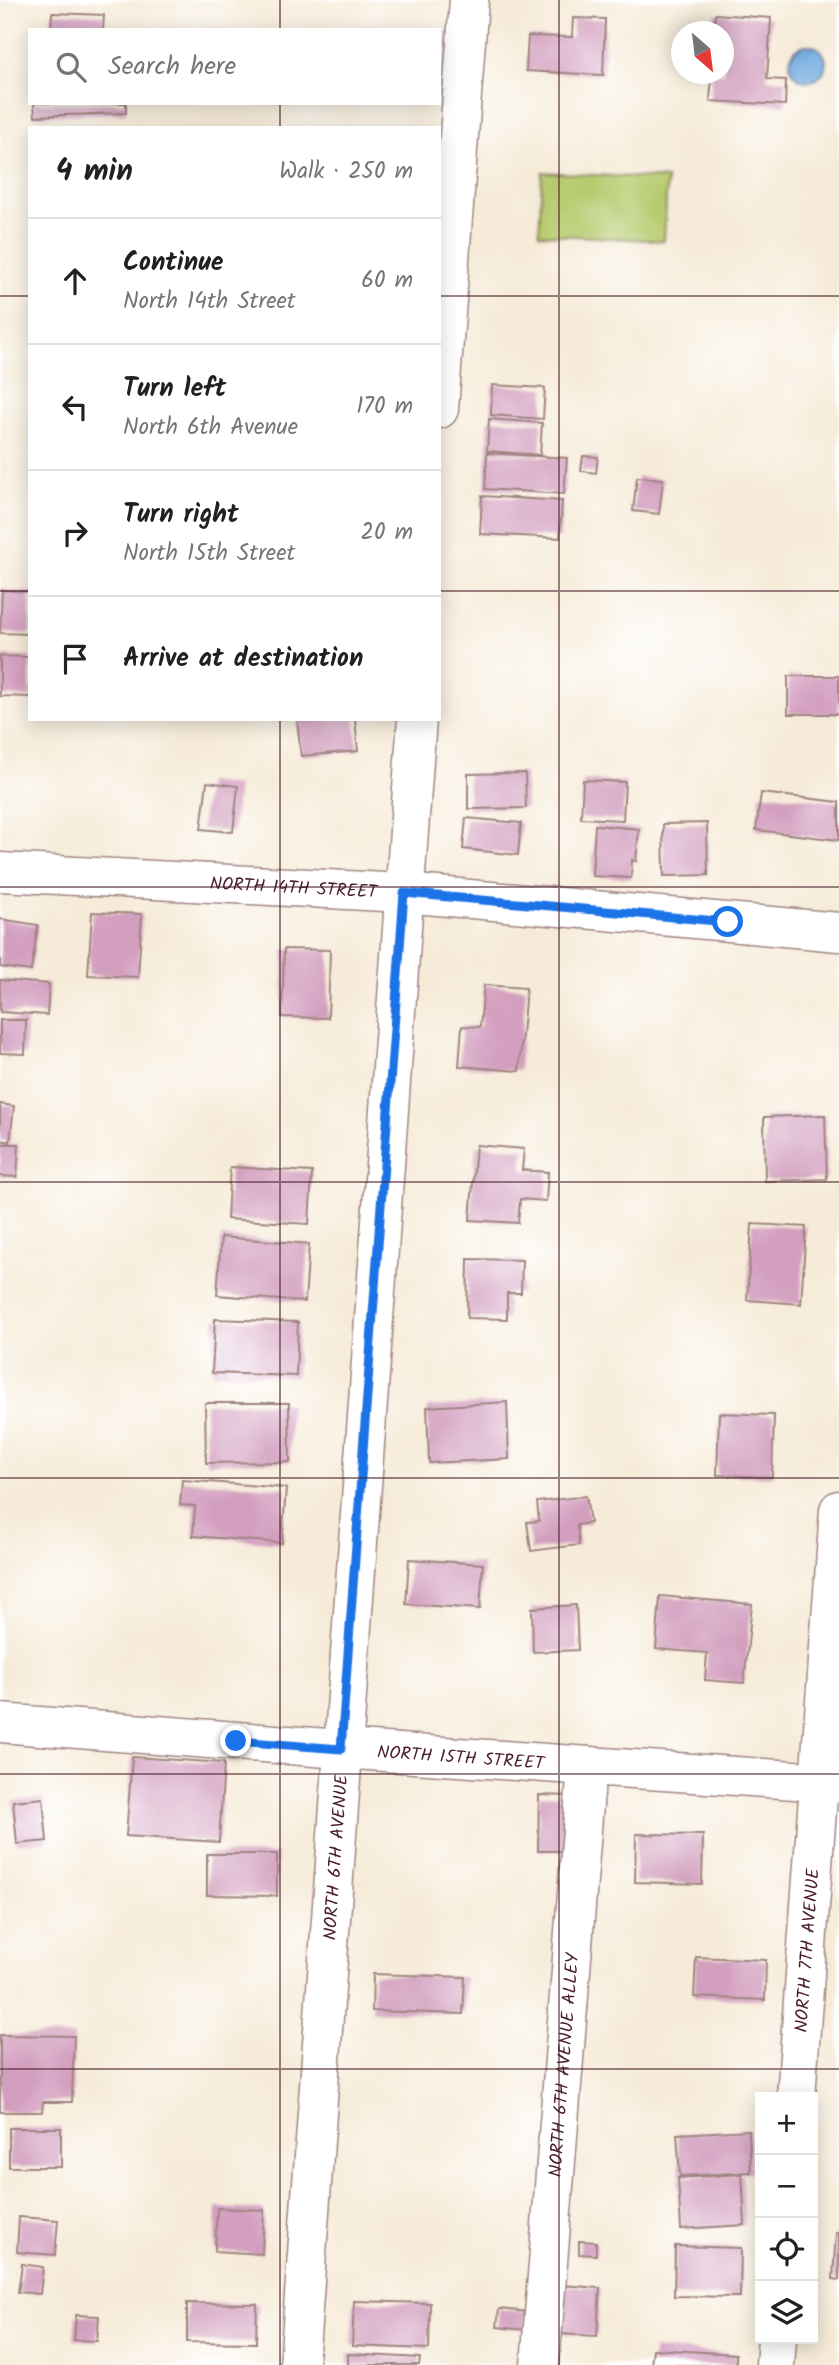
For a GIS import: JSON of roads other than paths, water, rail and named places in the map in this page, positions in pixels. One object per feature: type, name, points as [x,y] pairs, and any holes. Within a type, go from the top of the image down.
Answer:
[{"type":"street","points":[[441,382],[469,0]]},
{"type":"street","name":"NORTH 6TH AVENUE","points":[[299,2365],[341,1749],[417,721]]},
{"type":"street","name":"NORTH 14TH STREET","points":[[0,872],[404,893],[839,932]]},
{"type":"street","name":"NORTH 7TH AVENUE","points":[[797,2092],[829,1782],[839,1510]]},
{"type":"street","name":"NORTH 15TH STREET","points":[[0,1723],[829,1782]]},
{"type":"street","name":"NORTH 6TH AVENUE ALLEY","points":[[540,2365],[587,1766]]},
{"type":"street","points":[[775,2365],[777,2344]]},
{"type":"water","points":[[808,45],[821,50],[826,63],[821,76],[808,81],[795,76],[790,63],[795,50]]}]
